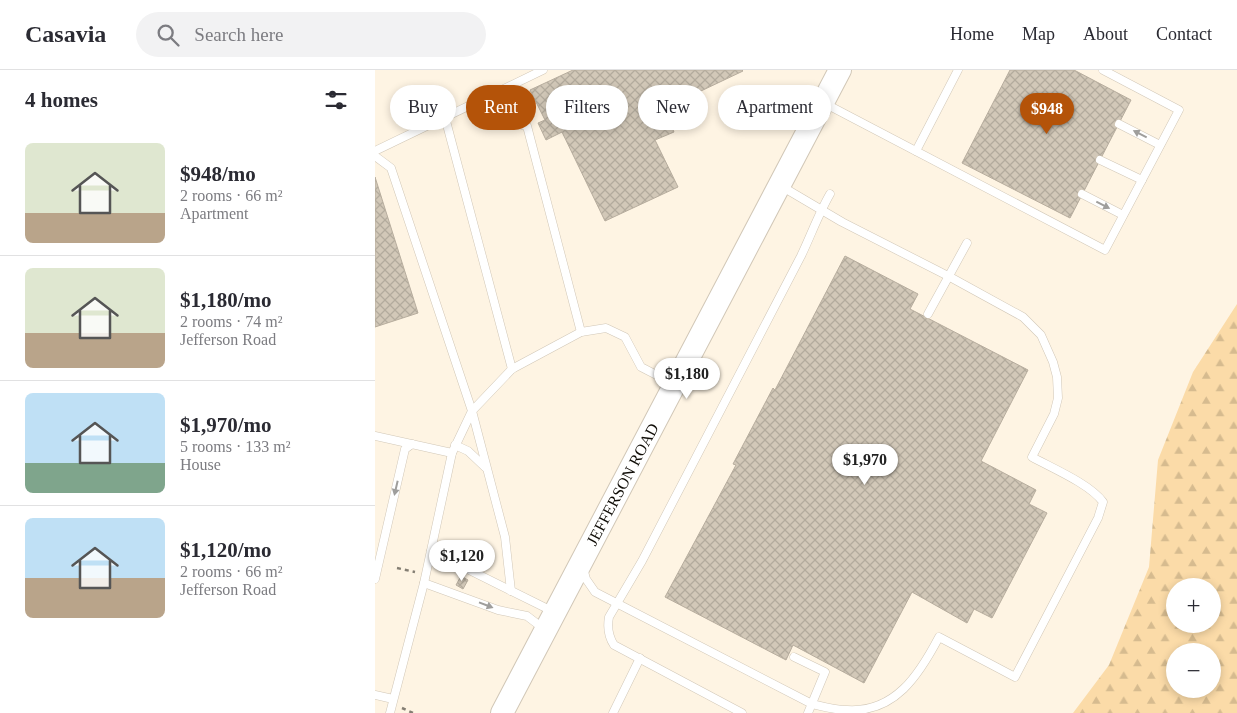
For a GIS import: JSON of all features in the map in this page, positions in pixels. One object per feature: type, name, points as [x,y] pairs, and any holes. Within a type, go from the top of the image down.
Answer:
[{"type":"main road","name":"JEFFERSON ROAD","points":[[831,87],[840,70]]},
{"type":"main road","name":"JEFFERSON ROAD","points":[[501,713],[808,130]]},
{"type":"lane","points":[[512,85],[543,70]]},
{"type":"lane","points":[[916,151],[958,70]]},
{"type":"lane","points":[[831,106],[1105,250],[1179,110],[1103,70]]},
{"type":"lane","points":[[1119,124],[1160,145]]},
{"type":"lane","points":[[375,151],[416,130]]},
{"type":"lane","points":[[448,130],[512,369]]},
{"type":"lane","points":[[528,130],[581,332]]},
{"type":"lane","points":[[375,156],[391,168],[472,411],[505,537],[511,591]]},
{"type":"lane","points":[[1100,160],[1142,180]]},
{"type":"lane","points":[[581,562],[586,579],[595,592],[618,602],[812,704],[847,710],[864,709],[885,702],[901,692],[916,677],[939,637],[1015,677],[1103,508],[1103,502],[1098,495],[1088,487],[1032,457],[1054,414],[1058,398],[1057,377],[1053,362],[1041,335],[1023,317],[842,222],[780,185]]},
{"type":"lane","points":[[742,713],[614,645],[609,637],[607,625],[609,617],[663,520],[801,256],[822,209],[831,194]]},
{"type":"lane","points":[[1082,194],[1123,215]]},
{"type":"lane","points":[[928,314],[967,243]]},
{"type":"lane","points":[[390,713],[431,550],[453,449],[472,411],[512,369],[581,332],[606,328],[625,337],[641,367],[675,385]]},
{"type":"lane","points":[[375,436],[412,444],[468,451],[488,471]]},
{"type":"lane","points":[[375,579],[405,449],[412,444]]},
{"type":"lane","points":[[431,550],[511,591],[550,621]]},
{"type":"lane","points":[[424,579],[499,610],[550,621]]},
{"type":"lane","points":[[794,656],[825,672],[808,713]]},
{"type":"lane","points":[[613,713],[640,658]]},
{"type":"lane","points":[[375,695],[393,699]]},
{"type":"path","points":[[397,568],[424,579]]},
{"type":"path","points":[[402,708],[413,713]]},
{"type":"green space","points":[[1237,304],[1237,713],[1073,713],[1109,665],[1149,567],[1158,460],[1193,372]]},
{"type":"building","points":[[573,70],[743,71],[708,88],[708,85],[638,85],[638,130],[673,130],[674,132],[655,140],[678,187],[605,221],[562,132],[546,140],[538,123],[545,120],[536,102],[536,87]]},
{"type":"building","points":[[1010,70],[1074,70],[1131,100],[1070,218],[962,163]]},
{"type":"building","points":[[375,177],[418,313],[375,327]]},
{"type":"building","points":[[845,256],[918,294],[910,309],[1028,370],[981,461],[1036,490],[1029,504],[1047,513],[992,618],[974,609],[967,623],[912,592],[864,683],[793,645],[786,660],[665,597],[736,465],[733,464],[773,388],[775,390]]},
{"type":"building","points":[[461,576],[468,580],[463,589],[456,585]]}]
